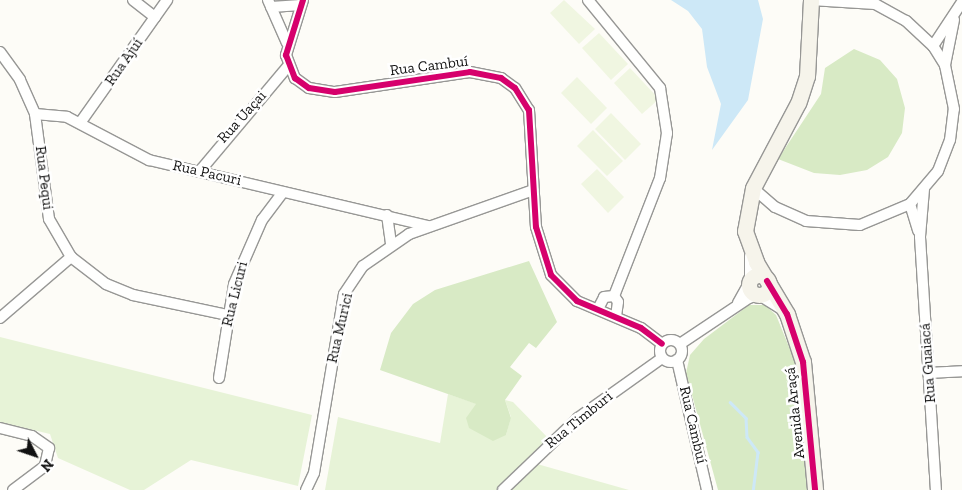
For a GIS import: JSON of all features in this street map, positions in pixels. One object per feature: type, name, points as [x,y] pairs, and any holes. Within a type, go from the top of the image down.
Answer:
[{"type":"street","points":[[133,0],[155,17]]},
{"type":"street","name":"Rua Ajuí","points":[[80,123],[167,0]]},
{"type":"street","points":[[588,0],[660,88],[667,133],[660,178],[614,296]]},
{"type":"street","points":[[752,188],[775,207],[830,226],[860,225],[910,204],[924,190],[938,171],[950,140],[954,109],[945,65],[933,46],[906,21],[874,4],[811,0]]},
{"type":"street","name":"Avenida Araçá","points":[[811,0],[811,52],[804,85],[752,188],[745,217],[749,246],[787,314],[803,362],[815,490]]},
{"type":"street","points":[[933,46],[954,17],[962,2]]},
{"type":"street","points":[[287,43],[302,3],[270,3],[287,43],[288,66]]},
{"type":"street","points":[[945,65],[954,17]]},
{"type":"street","name":"Rua Pequi","points":[[0,52],[20,80],[35,114],[49,219],[71,257],[106,284],[124,291],[227,315]]},
{"type":"street","name":"Rua Uaçai","points":[[200,171],[288,66]]},
{"type":"street","name":"Rua Cambuí","points":[[288,66],[295,78],[322,92],[470,72],[501,78],[523,98],[530,110],[534,190],[541,256],[551,275],[576,301],[616,316]]},
{"type":"street","name":"Rua Pacuri","points":[[35,114],[80,123],[149,160],[429,226]]},
{"type":"street","name":"Rua Murici","points":[[306,490],[314,473],[344,294],[363,266],[391,244],[429,226],[534,190]]},
{"type":"street","name":"Rua Guaiacá","points":[[924,190],[920,237],[936,490]]},
{"type":"street","name":"Rua Licuri","points":[[219,378],[227,315],[245,253],[283,192]]},
{"type":"street","name":"Rua Guaiacá","points":[[910,204],[920,237]]},
{"type":"street","points":[[387,215],[391,244]]},
{"type":"street","points":[[749,246],[751,291],[787,314]]},
{"type":"street","points":[[0,318],[71,257]]},
{"type":"street","points":[[662,344],[662,358],[677,360],[680,344],[738,304],[767,290],[768,281],[760,276],[750,281],[738,304]]},
{"type":"street","points":[[598,309],[604,297],[614,296]]},
{"type":"street","points":[[614,296],[618,302],[616,316],[662,344]]},
{"type":"street","points":[[662,344],[671,339],[680,344]]},
{"type":"street","name":"Rua Timburi","points":[[503,490],[578,418],[662,358]]},
{"type":"street","name":"Rua Cambuí","points":[[677,360],[707,490]]},
{"type":"street","points":[[928,373],[962,371]]},
{"type":"street","points":[[0,428],[32,436],[49,448],[45,466],[13,490]]},
{"type":"green space","points":[[564,0],[595,29],[579,44],[550,13]]},
{"type":"green space","points":[[599,33],[628,64],[611,80],[582,48]]},
{"type":"green space","points":[[854,49],[880,60],[897,79],[905,108],[902,133],[888,157],[867,170],[840,175],[814,173],[778,159],[821,94],[825,68]]},
{"type":"green space","points":[[630,68],[659,99],[642,114],[614,83]]},
{"type":"green space","points":[[577,77],[607,108],[591,124],[561,93]]},
{"type":"green space","points":[[611,113],[641,144],[625,160],[595,129]]},
{"type":"green space","points":[[593,130],[623,161],[607,176],[577,146]]},
{"type":"green space","points":[[597,169],[624,197],[608,213],[581,184]]},
{"type":"green space","points":[[529,261],[557,322],[536,348],[529,343],[510,367],[522,376],[505,400],[511,418],[506,435],[493,441],[469,428],[466,418],[476,404],[380,370],[391,333],[413,304],[435,290]]},
{"type":"green space","points":[[749,305],[765,305],[776,315],[796,364],[808,490],[718,490],[686,373],[690,355],[704,339]]},
{"type":"green space","points":[[0,337],[312,415],[298,486],[191,460],[144,490],[130,490],[58,458],[50,434],[0,422]]},
{"type":"green space","points":[[448,394],[477,404],[506,435],[511,417],[505,400],[513,402],[551,441],[530,462],[629,490],[325,490],[338,417],[440,443]]},
{"type":"water","points":[[671,0],[758,0],[763,19],[748,100],[712,150],[721,104],[707,67],[702,29],[688,11]]},
{"type":"waterway","points":[[730,402],[746,418],[747,437],[758,452],[753,490]]},
{"type":"cycle path","points":[[303,0],[286,55],[295,78],[309,88],[335,92],[470,72],[501,78],[515,88],[529,110],[536,227],[551,275],[577,301],[641,328],[662,344]]},
{"type":"cycle path","points":[[767,281],[787,314],[803,362],[815,490]]}]
